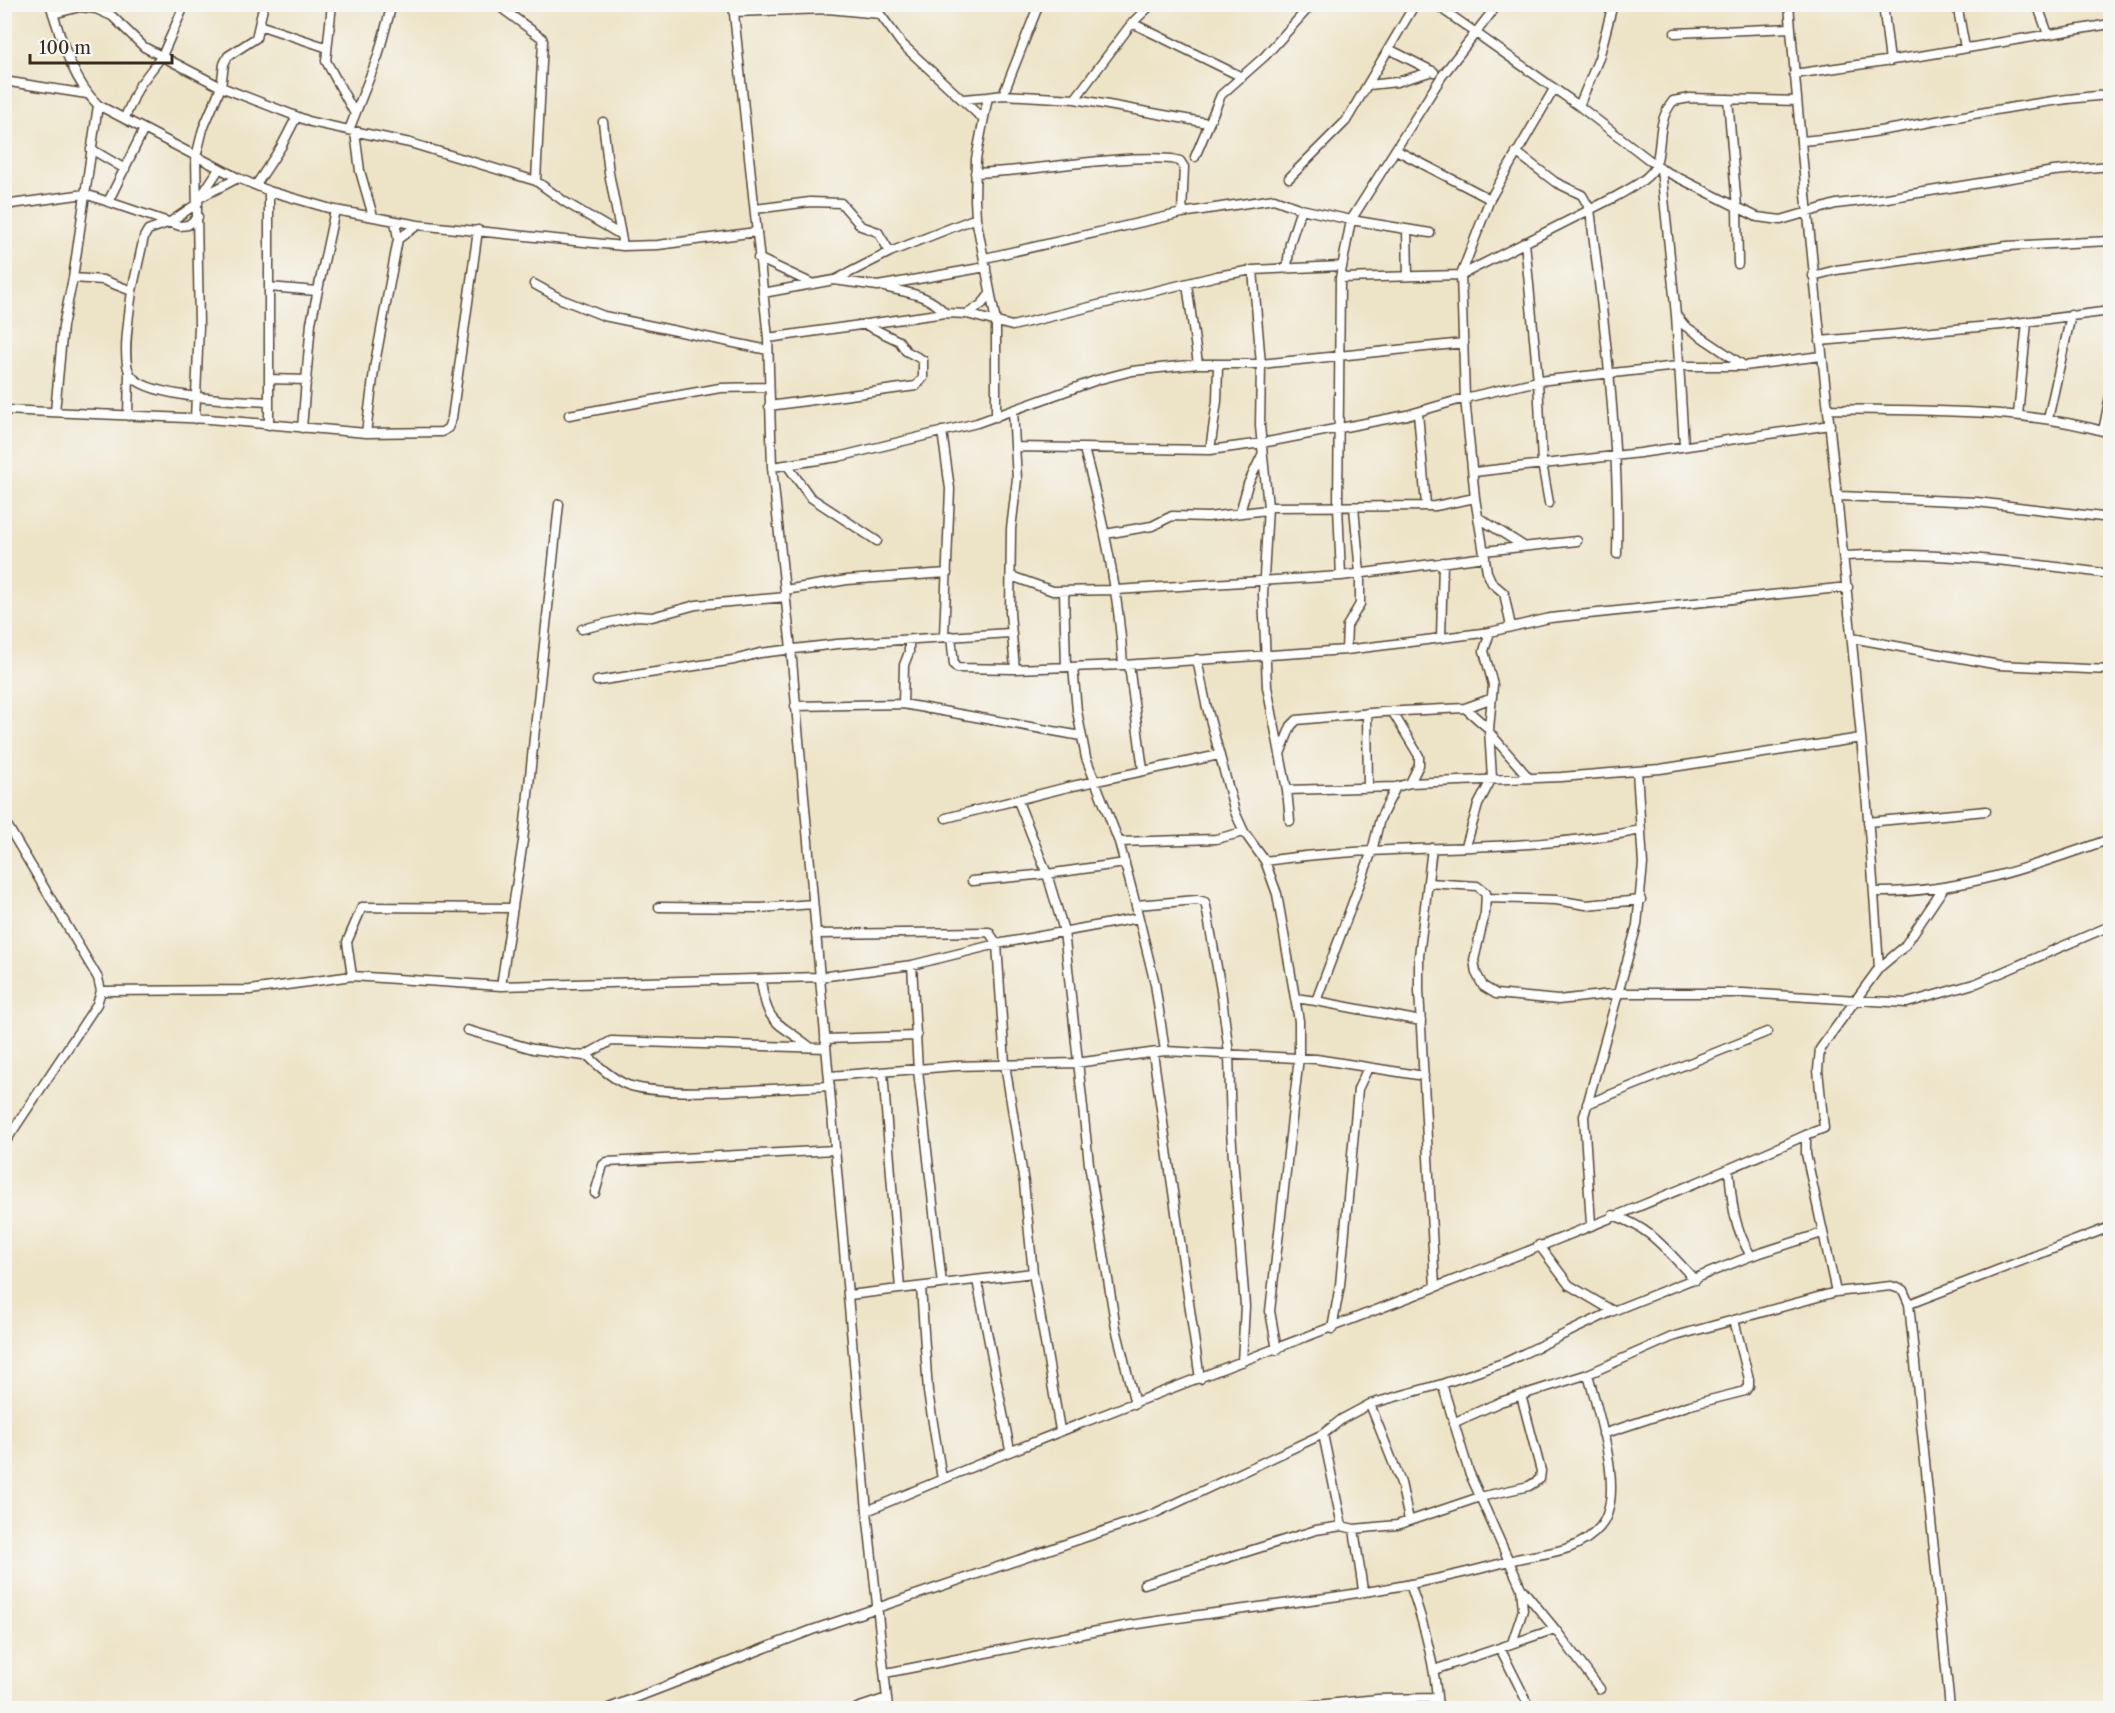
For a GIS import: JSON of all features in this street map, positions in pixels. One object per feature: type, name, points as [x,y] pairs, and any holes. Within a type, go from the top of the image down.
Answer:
[{"type":"street","points":[[50,4],[73,66],[87,94],[98,105],[125,117],[219,169],[269,191],[335,210],[418,225],[622,246],[658,245],[756,232]]},
{"type":"street","points":[[125,117],[139,86],[162,56],[185,4]]},
{"type":"street","points":[[195,418],[199,200],[196,157],[203,129],[221,87],[222,73],[228,56],[251,44],[256,38],[264,4]]},
{"type":"street","points":[[332,4],[325,47],[326,61],[355,114]]},
{"type":"street","points":[[373,216],[352,131],[355,114],[378,56],[392,4]]},
{"type":"street","points":[[496,4],[543,41],[536,181]]},
{"type":"street","points":[[1003,95],[1040,4]]},
{"type":"street","points":[[1075,99],[1132,23],[1152,4]]},
{"type":"street","points":[[1195,157],[1221,95],[1265,56],[1311,4]]},
{"type":"street","points":[[1289,178],[1335,134],[1369,85],[1414,4]]},
{"type":"street","points":[[1435,4],[1579,106],[1659,167],[1757,217],[1781,220],[1836,204],[2054,171],[2110,166]]},
{"type":"street","points":[[1341,576],[1338,506],[1340,278],[1351,220],[1443,76],[1498,4]]},
{"type":"street","points":[[1579,106],[1599,58],[1613,4]]},
{"type":"street","points":[[1789,4],[1821,356],[1848,587],[1879,968]]},
{"type":"street","points":[[1883,4],[1890,61]]},
{"type":"street","points":[[1957,4],[1965,48]]},
{"type":"street","points":[[2037,4],[2048,34]]},
{"type":"street","points":[[53,14],[80,7],[96,9],[112,16],[139,44],[221,87],[296,118],[439,151],[536,181],[565,202],[621,235]]},
{"type":"street","points":[[888,1708],[867,1511],[830,1076],[772,467],[768,406],[768,338],[734,8],[828,9],[880,14],[902,43],[983,118]]},
{"type":"street","points":[[1132,23],[1242,77]]},
{"type":"street","points":[[1794,74],[1890,61],[2110,24]]},
{"type":"street","points":[[259,25],[325,47]]},
{"type":"street","points":[[1675,33],[1791,28]]},
{"type":"street","points":[[1389,49],[1443,76]]},
{"type":"street","points":[[1369,85],[1397,82],[1432,71]]},
{"type":"street","points":[[10,82],[87,94]]},
{"type":"street","points":[[1510,627],[1504,593],[1491,581],[1475,498],[1465,398],[1461,275],[1491,199],[1554,89]]},
{"type":"street","points":[[963,99],[1003,95],[1075,99],[1209,123]]},
{"type":"street","points":[[1802,141],[1878,133],[2046,102],[2110,95]]},
{"type":"street","points":[[988,97],[975,172],[976,218],[996,322],[996,417]]},
{"type":"street","points":[[1684,445],[1676,315],[1659,167],[1665,112],[1673,101],[1690,98],[1797,101]]},
{"type":"street","points":[[1728,99],[1737,208],[1738,264]]},
{"type":"street","points":[[55,412],[63,326],[73,278],[98,105]]},
{"type":"street","points":[[256,185],[296,118]]},
{"type":"street","points":[[603,122],[622,246]]},
{"type":"street","points":[[108,202],[144,129]]},
{"type":"street","points":[[357,146],[365,134]]},
{"type":"street","points":[[91,149],[125,169]]},
{"type":"street","points":[[1396,150],[1491,199]]},
{"type":"street","points":[[1516,152],[1555,182],[1582,195],[1590,209],[1611,374],[1617,554]]},
{"type":"street","points":[[975,172],[1018,171],[1121,160],[1172,159],[1180,161],[1184,167],[1182,213]]},
{"type":"street","points":[[1340,278],[1461,275],[1633,187],[1659,167]]},
{"type":"street","points":[[199,200],[219,169]]},
{"type":"street","points":[[128,416],[127,350],[132,291],[144,237],[154,227],[170,222],[199,200],[238,178]]},
{"type":"street","points":[[269,191],[269,425]]},
{"type":"street","points":[[4,205],[85,194],[185,226],[198,217]]},
{"type":"street","points":[[985,258],[1182,213],[1274,199],[1301,209],[1351,220],[1430,233]]},
{"type":"street","points":[[755,209],[810,202],[842,203],[861,226],[878,232],[890,252]]},
{"type":"street","points":[[1287,267],[1290,243],[1301,209]]},
{"type":"street","points":[[302,428],[311,323],[335,210]]},
{"type":"street","points":[[763,293],[834,280],[890,252],[976,218]]},
{"type":"street","points":[[366,433],[380,330],[398,239],[395,221]]},
{"type":"street","points":[[398,239],[418,225]]},
{"type":"street","points":[[4,410],[195,418],[366,433],[433,434],[448,428],[455,399],[478,230]]},
{"type":"street","points":[[1407,230],[1408,276]]},
{"type":"street","points":[[1813,276],[1836,270],[1978,249],[2110,241]]},
{"type":"street","points":[[1525,242],[1538,381],[1542,463],[1549,503]]},
{"type":"street","points":[[758,258],[813,284]]},
{"type":"street","points":[[768,338],[945,313],[967,314],[1006,326],[1022,324],[1252,270],[1341,266]]},
{"type":"street","points":[[878,286],[986,267]]},
{"type":"street","points":[[1252,270],[1261,364],[1258,396],[1267,508],[1264,579],[1265,654],[1269,708],[1287,790],[1290,821]]},
{"type":"street","points":[[73,278],[103,280],[132,291]]},
{"type":"street","points":[[834,280],[878,286],[927,298],[937,303],[945,313]]},
{"type":"street","points":[[534,284],[561,299],[604,316],[768,350]]},
{"type":"street","points":[[1187,284],[1198,364]]},
{"type":"street","points":[[269,287],[318,291]]},
{"type":"street","points":[[967,314],[982,304],[990,294]]},
{"type":"street","points":[[1820,341],[2027,322],[2110,311]]},
{"type":"street","points":[[1676,315],[1685,326],[1744,366]]},
{"type":"street","points":[[2048,419],[2071,315]]},
{"type":"street","points":[[2018,415],[2027,322]]},
{"type":"street","points":[[768,406],[916,386],[922,378],[923,360],[906,351],[899,341],[864,324]]},
{"type":"street","points":[[772,467],[887,446],[996,417],[1049,397],[1132,371],[1198,364],[1218,366],[1261,364],[1464,343]]},
{"type":"street","points":[[1015,447],[1210,450],[1340,429],[1418,412],[1538,381],[1678,366],[1744,366],[1821,356]]},
{"type":"street","points":[[1210,450],[1217,401],[1218,366]]},
{"type":"street","points":[[129,373],[155,390],[195,397],[269,402]]},
{"type":"street","points":[[269,379],[307,380]]},
{"type":"street","points":[[569,415],[720,388],[768,387]]},
{"type":"street","points":[[1828,409],[2018,415],[2107,432],[2110,396]]},
{"type":"street","points":[[1013,411],[1017,479],[1011,529],[1010,633],[1015,669]]},
{"type":"street","points":[[1418,412],[1426,505]]},
{"type":"street","points":[[1474,472],[1615,456],[1830,425]]},
{"type":"street","points":[[942,431],[950,489],[947,573],[948,636],[954,665],[957,668],[1015,669],[1126,665],[1346,650],[1491,632],[1550,618],[1848,587]]},
{"type":"street","points":[[1084,449],[1097,492],[1116,590],[1143,770]]},
{"type":"street","points":[[1240,513],[1248,484],[1263,453]]},
{"type":"street","points":[[787,465],[810,497],[877,542]]},
{"type":"street","points":[[1839,496],[1977,502],[2110,518]]},
{"type":"street","points":[[1105,534],[1152,526],[1172,516],[1208,517],[1267,508],[1452,504],[1475,498]]},
{"type":"street","points":[[501,986],[523,841],[559,504]]},
{"type":"street","points":[[1346,650],[1347,627],[1359,609],[1360,573],[1354,507]]},
{"type":"street","points":[[1479,518],[1522,545]]},
{"type":"street","points":[[1011,576],[1046,590],[1116,590],[1341,576],[1443,562],[1522,545],[1577,541]]},
{"type":"street","points":[[1845,556],[1888,553],[1948,556],[2110,574]]},
{"type":"street","points":[[1441,638],[1443,562]]},
{"type":"street","points":[[582,629],[637,616],[652,617],[696,605],[785,594],[847,580],[947,573]]},
{"type":"street","points":[[1064,591],[1069,667],[1081,736],[1094,782],[1119,842],[1125,863],[1155,984],[1165,1051]]},
{"type":"street","points":[[1466,846],[1478,805],[1492,778],[1490,699],[1492,679],[1484,651],[1491,632]]},
{"type":"street","points":[[597,681],[791,649],[1010,633]]},
{"type":"street","points":[[1852,638],[2000,665],[2110,670]]},
{"type":"street","points":[[903,704],[904,665],[909,652],[909,640]]},
{"type":"street","points":[[1197,659],[1219,755],[1244,832],[1265,861],[1280,908],[1300,1030],[1299,1057],[1270,1311],[1276,1350]]},
{"type":"street","points":[[1280,755],[1293,722],[1367,713],[1465,708],[1490,699]]},
{"type":"street","points":[[795,706],[903,704],[1081,736]]},
{"type":"street","points":[[1465,708],[1490,731],[1529,778]]},
{"type":"street","points":[[1392,711],[1419,756],[1419,765],[1410,783]]},
{"type":"street","points":[[1367,713],[1368,786]]},
{"type":"street","points":[[1287,790],[1396,787],[1410,783],[1637,771],[1861,738]]},
{"type":"street","points":[[946,818],[1143,770],[1219,755]]},
{"type":"street","points":[[1591,1224],[1584,1124],[1587,1104],[1638,925],[1643,864],[1637,771]]},
{"type":"street","points":[[1316,1001],[1372,851],[1380,819],[1396,787]]},
{"type":"street","points":[[1018,801],[1047,874],[1064,931],[1076,1063],[1089,1164],[1116,1328],[1134,1404]]},
{"type":"street","points":[[1868,822],[1986,811]]},
{"type":"street","points":[[4,820],[98,978],[101,991],[97,1004],[4,1144]]},
{"type":"street","points":[[1265,861],[1325,853],[1587,840],[1641,830]]},
{"type":"street","points":[[1119,842],[1216,839],[1244,832]]},
{"type":"street","points":[[1874,892],[1942,889],[2064,856],[2110,839]]},
{"type":"street","points":[[1432,848],[1419,962],[1435,1287]]},
{"type":"street","points":[[972,881],[1047,874],[1125,863]]},
{"type":"street","points":[[1428,883],[1477,886],[1484,891],[1486,898],[1474,967],[1479,979],[1489,992],[1558,1000],[1620,993],[1743,993],[1907,1003],[1977,983],[2110,926]]},
{"type":"street","points":[[867,1511],[1060,1430],[1332,1329],[1730,1169],[1824,1128],[1818,1070],[1820,1049],[1879,968],[1904,946],[1942,889]]},
{"type":"street","points":[[1486,898],[1556,900],[1586,905],[1641,900]]},
{"type":"street","points":[[1136,905],[1197,900],[1205,902],[1221,990],[1229,1053],[1231,1132],[1245,1306],[1242,1362]]},
{"type":"street","points":[[659,907],[761,908],[813,904]]},
{"type":"street","points":[[352,976],[347,942],[362,907],[513,908]]},
{"type":"street","points":[[101,991],[250,990],[352,976],[501,986],[820,977],[912,965],[997,944],[1138,918]]},
{"type":"street","points":[[816,934],[989,933],[997,944],[1005,1064],[1024,1183],[1033,1273],[1060,1430]]},
{"type":"street","points":[[912,965],[918,1070],[942,1284]]},
{"type":"street","points":[[761,980],[765,1007],[774,1021],[810,1047]]},
{"type":"street","points":[[1295,998],[1421,1021]]},
{"type":"street","points":[[467,1030],[533,1049],[587,1055],[611,1041],[810,1047],[826,1043],[917,1036]]},
{"type":"street","points":[[1587,1104],[1767,1032]]},
{"type":"street","points":[[830,1076],[1005,1064],[1076,1063],[1165,1051],[1299,1057],[1424,1076]]},
{"type":"street","points":[[1153,1053],[1192,1338],[1200,1378]]},
{"type":"street","points":[[587,1055],[603,1071],[625,1084],[655,1091],[830,1086]]},
{"type":"street","points":[[1332,1329],[1340,1285],[1358,1089],[1368,1068]]},
{"type":"street","points":[[883,1072],[900,1289]]},
{"type":"street","points":[[1806,1135],[1808,1174],[1836,1292]]},
{"type":"street","points":[[595,1193],[603,1165],[607,1162],[835,1150]]},
{"type":"street","points":[[1730,1169],[1735,1221],[1751,1256]]},
{"type":"street","points":[[1613,1215],[1638,1224],[1695,1280]]},
{"type":"street","points":[[1909,1304],[2110,1227]]},
{"type":"street","points":[[609,1708],[812,1630],[1151,1515],[1323,1434],[1342,1419],[1370,1404],[1442,1384],[1506,1362],[1613,1311],[1751,1256],[1822,1233]]},
{"type":"street","points":[[1539,1245],[1569,1285],[1613,1311]]},
{"type":"street","points":[[849,1295],[1033,1273]]},
{"type":"street","points":[[977,1281],[1010,1450]]},
{"type":"street","points":[[1453,1423],[1521,1395],[1588,1374],[1672,1337],[1836,1292],[1891,1286],[1903,1290],[1909,1304],[1950,1708]]},
{"type":"street","points":[[921,1287],[928,1392],[942,1479]]},
{"type":"street","points":[[1603,1434],[1690,1405],[1745,1391],[1749,1386],[1749,1379],[1734,1320]]},
{"type":"street","points":[[885,1674],[1124,1626],[1410,1584],[1574,1547],[1600,1527],[1608,1512],[1611,1498],[1603,1434],[1588,1374]]},
{"type":"street","points":[[1442,1384],[1479,1497],[1521,1588],[1600,1689]]},
{"type":"street","points":[[1144,1584],[1316,1530],[1342,1526],[1354,1529],[1397,1525],[1479,1497],[1529,1485],[1540,1479],[1541,1471],[1521,1395]]},
{"type":"street","points":[[1370,1404],[1401,1483],[1409,1520]]},
{"type":"street","points":[[1323,1434],[1342,1526]]},
{"type":"street","points":[[1354,1529],[1363,1590]]},
{"type":"street","points":[[1410,1584],[1428,1636],[1438,1708]]},
{"type":"street","points":[[1512,1643],[1522,1610],[1521,1588]]},
{"type":"street","points":[[1434,1670],[1555,1629]]},
{"type":"street","points":[[1500,1648],[1530,1708]]},
{"type":"street","points":[[857,1708],[887,1698]]},
{"type":"street","points":[[1285,1708],[1378,1699],[1437,1698]]}]
